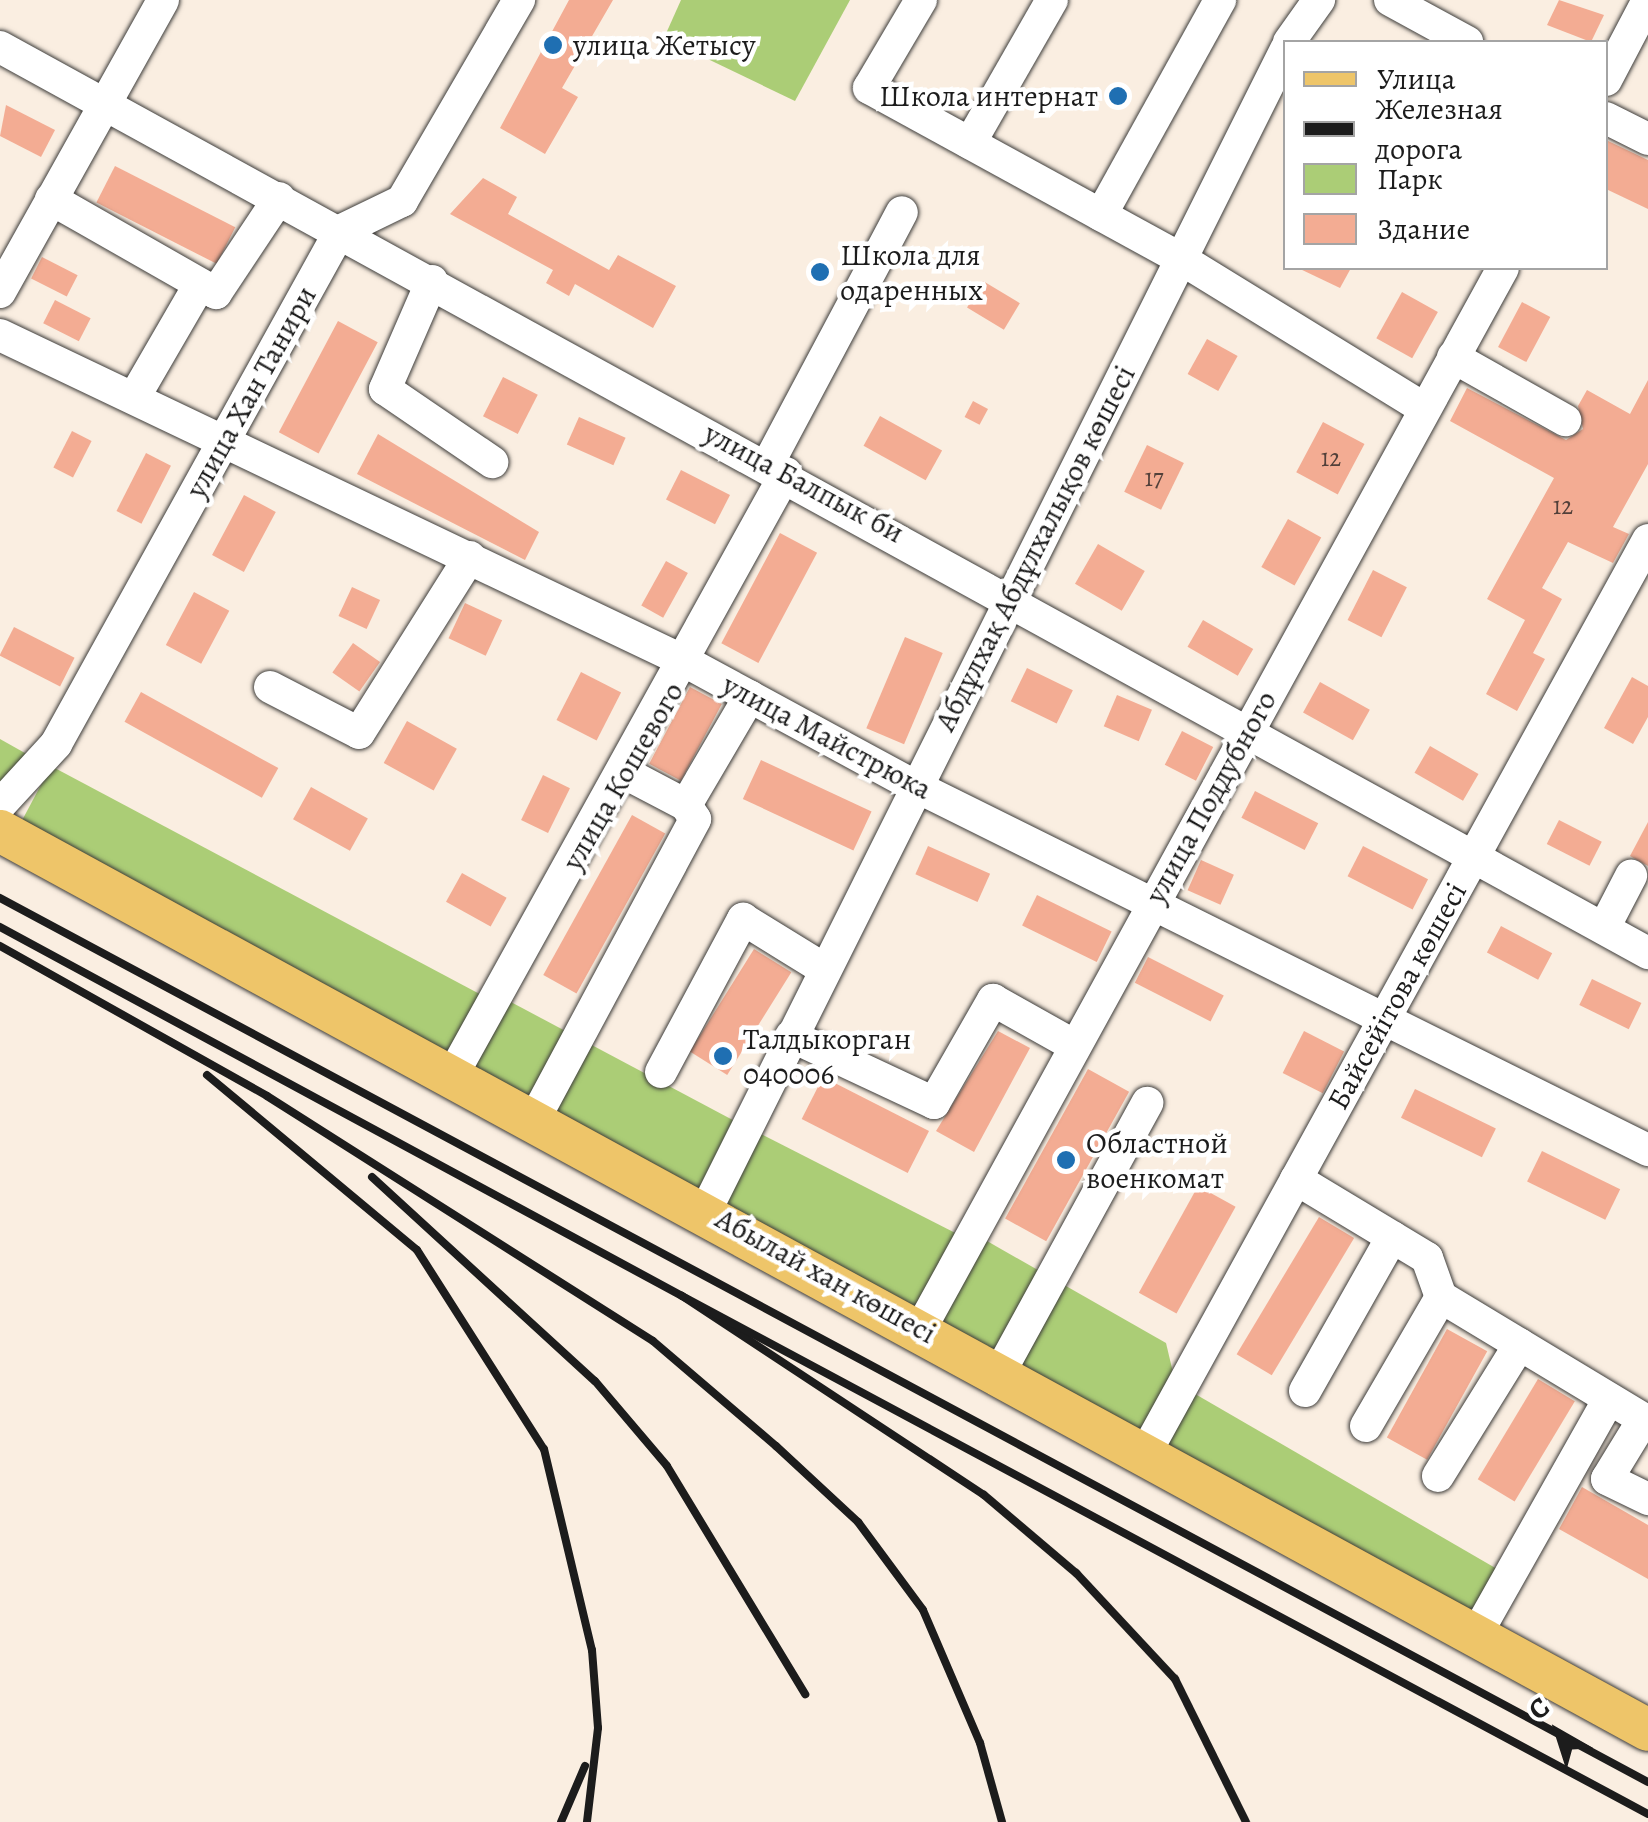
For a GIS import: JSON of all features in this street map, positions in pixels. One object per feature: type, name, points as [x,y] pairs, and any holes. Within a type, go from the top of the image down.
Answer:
[{"type":"main road","name":"Абылай хан көшесі","points":[[0,830],[706,1210],[1646,1725]]},
{"type":"street","points":[[0,292],[163,0]]},
{"type":"street","points":[[921,0],[869,88],[1181,258],[1425,409]]},
{"type":"street","points":[[970,143],[1052,0]]},
{"type":"street","points":[[1102,215],[1220,0]]},
{"type":"street","name":"Абдұлхақ Абдұлхалықов көшесі","points":[[1291,40],[1318,0]]},
{"type":"street","points":[[1390,0],[1464,40]]},
{"type":"street","points":[[1608,76],[1648,0]]},
{"type":"street","points":[[340,231],[402,201],[506,5]]},
{"type":"street","name":"улица Балпык би","points":[[0,47],[1012,596],[1648,952]]},
{"type":"street","name":"Абдұлхақ Абдұлхалықов көшесі","points":[[706,1210],[913,786],[1283,54]]},
{"type":"street","points":[[1608,119],[1648,140]]},
{"type":"street","points":[[51,199],[216,293],[279,198]]},
{"type":"street","name":"улица Кошевого","points":[[453,1074],[688,662],[902,212]]},
{"type":"street","name":"улица Хан Танири","points":[[0,804],[56,744],[340,231]]},
{"type":"street","name":"улица Поддубного","points":[[921,1328],[1501,270]]},
{"type":"street","points":[[432,281],[385,389],[492,462]]},
{"type":"street","points":[[135,396],[200,284]]},
{"type":"street","name":"улица Майстрюка","points":[[0,335],[226,438],[688,662],[913,786],[1648,1150]]},
{"type":"street","points":[[1453,357],[1565,420]]},
{"type":"street","name":"Байсейітова көшесі","points":[[1146,1452],[1475,855],[1636,590],[1648,540]]},
{"type":"street","points":[[270,687],[359,733],[470,557]]},
{"type":"street","points":[[686,804],[750,696]]},
{"type":"street","points":[[536,1118],[695,819],[686,804],[625,773]]},
{"type":"street","points":[[1604,928],[1631,876]]},
{"type":"street","points":[[660,1072],[743,919],[824,969]]},
{"type":"street","points":[[792,1036],[934,1104],[993,1000],[1074,1046]]},
{"type":"street","points":[[1000,1372],[1147,1103]]},
{"type":"street","points":[[1296,1179],[1426,1258],[1442,1297],[1646,1421],[1607,1480],[1648,1500]]},
{"type":"street","points":[[1305,1392],[1392,1237]]},
{"type":"street","points":[[1366,1426],[1442,1297]]},
{"type":"street","points":[[1438,1476],[1520,1344]]},
{"type":"street","points":[[1476,1635],[1609,1398]]},
{"type":"green space","points":[[681,0],[850,0],[795,101],[664,38]]},
{"type":"green space","points":[[0,739],[32,757],[0,789]]},
{"type":"green space","points":[[51,766],[480,994],[446,1058],[17,830]]},
{"type":"green space","points":[[509,1001],[741,1124],[703,1197],[471,1073]]},
{"type":"green space","points":[[757,1132],[959,1235],[920,1312],[718,1209]]},
{"type":"green space","points":[[973,1233],[1166,1343],[1175,1381],[1142,1440],[930,1327]]},
{"type":"green space","points":[[1190,1391],[1504,1573],[1473,1616],[1166,1451]]},
{"type":"building","points":[[569,0],[613,0],[562,88],[578,97],[545,154],[500,128]]},
{"type":"building","points":[[1559,0],[1604,15],[1592,40],[1547,25]]},
{"type":"building","points":[[6,105],[55,130],[41,157],[0,136]]},
{"type":"building","points":[[1608,141],[1648,160],[1648,209],[1608,190]]},
{"type":"building","points":[[115,166],[235,227],[217,264],[96,203]]},
{"type":"building","points":[[483,178],[517,197],[508,214],[609,270],[618,255],[676,286],[653,328],[575,284],[569,296],[546,283],[553,270],[450,214]]},
{"type":"building","points":[[42,257],[78,275],[67,297],[31,278]]},
{"type":"building","points":[[1302,270],[1350,270],[1340,288]]},
{"type":"building","points":[[983,281],[1020,303],[1004,330],[967,308]]},
{"type":"building","points":[[1402,292],[1438,312],[1412,358],[1376,338]]},
{"type":"building","points":[[55,300],[91,318],[79,341],[43,323]]},
{"type":"building","points":[[1522,302],[1550,317],[1526,362],[1498,347]]},
{"type":"building","points":[[338,321],[378,342],[319,453],[279,432]]},
{"type":"building","points":[[1207,339],[1238,356],[1218,391],[1188,374]]},
{"type":"building","points":[[503,377],[538,395],[518,434],[483,416]]},
{"type":"building","points":[[1648,380],[1648,464],[1613,527],[1629,534],[1613,563],[1568,542],[1542,588],[1562,599],[1533,653],[1545,659],[1517,711],[1486,694],[1525,620],[1487,599],[1554,478],[1450,421],[1467,388],[1566,440],[1583,429],[1578,406],[1587,390],[1630,414]]},
{"type":"building","points":[[973,401],[988,409],[980,425],[965,417]]},
{"type":"building","points":[[880,416],[942,450],[926,480],[864,446]]},
{"type":"building","points":[[579,417],[626,438],[613,465],[567,444]]},
{"type":"building","points":[[1323,422],[1364,444],[1338,494],[1296,472]]},
{"type":"building","points":[[72,431],[92,441],[73,478],[53,468]]},
{"type":"building","points":[[378,434],[539,532],[525,560],[357,474]]},
{"type":"building","points":[[1147,445],[1184,463],[1161,510],[1124,492]]},
{"type":"building","points":[[146,453],[171,466],[141,524],[116,511]]},
{"type":"building","points":[[681,470],[730,495],[715,524],[666,499]]},
{"type":"building","points":[[244,495],[276,512],[244,572],[212,555]]},
{"type":"building","points":[[1288,519],[1321,537],[1295,586],[1261,567]]},
{"type":"building","points":[[780,533],[817,553],[758,663],[721,643]]},
{"type":"building","points":[[1098,544],[1145,571],[1122,611],[1075,584]]},
{"type":"building","points":[[666,561],[688,573],[663,618],[641,606]]},
{"type":"building","points":[[1373,570],[1407,587],[1381,637],[1348,620]]},
{"type":"building","points":[[352,587],[380,600],[367,629],[338,616]]},
{"type":"building","points":[[194,592],[229,611],[201,664],[166,645]]},
{"type":"building","points":[[465,603],[502,620],[486,656],[449,638]]},
{"type":"building","points":[[1203,620],[1253,649],[1238,676],[1188,647]]},
{"type":"building","points":[[14,627],[75,658],[60,686],[0,656]]},
{"type":"building","points":[[905,637],[943,653],[904,744],[866,728]]},
{"type":"building","points":[[353,643],[380,662],[359,691],[332,672]]},
{"type":"building","points":[[1027,668],[1073,690],[1057,724],[1011,701]]},
{"type":"building","points":[[581,672],[621,692],[597,741],[556,720]]},
{"type":"building","points":[[1632,677],[1648,686],[1648,717],[1633,744],[1604,728]]},
{"type":"building","points":[[1320,682],[1370,710],[1353,740],[1303,713]]},
{"type":"building","points":[[690,687],[722,704],[681,781],[649,764]]},
{"type":"building","points":[[141,692],[278,768],[262,798],[125,722]]},
{"type":"building","points":[[1117,695],[1152,710],[1139,741],[1104,726]]},
{"type":"building","points":[[407,721],[457,749],[434,791],[384,763]]},
{"type":"building","points":[[1182,731],[1213,747],[1196,781],[1165,765]]},
{"type":"building","points":[[1430,746],[1478,774],[1463,801],[1414,773]]},
{"type":"building","points":[[761,760],[872,812],[853,851],[743,799]]},
{"type":"building","points":[[543,775],[570,788],[548,833],[521,820]]},
{"type":"building","points":[[311,787],[368,819],[350,851],[293,819]]},
{"type":"building","points":[[1255,791],[1318,823],[1305,850],[1241,818]]},
{"type":"building","points":[[632,815],[665,833],[577,993],[543,975]]},
{"type":"building","points":[[1559,820],[1602,842],[1590,866],[1547,844]]},
{"type":"building","points":[[1648,822],[1648,866],[1630,856]]},
{"type":"building","points":[[928,846],[990,874],[978,902],[915,874]]},
{"type":"building","points":[[1363,846],[1428,879],[1413,909],[1348,876]]},
{"type":"building","points":[[1201,860],[1234,875],[1220,905],[1188,890]]},
{"type":"building","points":[[462,873],[507,898],[491,927],[446,902]]},
{"type":"building","points":[[1037,895],[1112,931],[1097,962],[1022,926]]},
{"type":"building","points":[[1501,926],[1552,953],[1538,980],[1487,952]]},
{"type":"building","points":[[754,949],[791,972],[727,1075],[690,1052]]},
{"type":"building","points":[[1148,957],[1224,996],[1211,1021],[1135,983]]},
{"type":"building","points":[[1592,979],[1641,1003],[1629,1029],[1579,1005]]},
{"type":"building","points":[[998,1031],[1030,1048],[974,1152],[936,1131]]},
{"type":"building","points":[[1304,1031],[1344,1051],[1323,1093],[1283,1073]]},
{"type":"building","points":[[1088,1069],[1129,1092],[1046,1241],[1005,1219]]},
{"type":"building","points":[[823,1077],[929,1131],[908,1173],[802,1119]]},
{"type":"building","points":[[1415,1089],[1496,1128],[1482,1157],[1401,1118]]},
{"type":"building","points":[[1542,1151],[1620,1189],[1605,1220],[1527,1182]]},
{"type":"building","points":[[1198,1186],[1236,1207],[1176,1314],[1139,1293]]},
{"type":"building","points":[[1319,1217],[1354,1238],[1272,1375],[1237,1354]]},
{"type":"building","points":[[1447,1329],[1487,1351],[1427,1460],[1387,1437]]},
{"type":"building","points":[[1538,1379],[1575,1401],[1515,1501],[1478,1479]]},
{"type":"building","points":[[1582,1487],[1648,1525],[1648,1579],[1559,1529]]},
{"type":"railway","points":[[0,898],[1648,1782]]},
{"type":"railway","points":[[0,927],[682,1296]]},
{"type":"railway","points":[[0,946],[267,1096],[653,1341],[776,1446],[858,1522],[923,1610],[980,1743],[1002,1822]]},
{"type":"railway","points":[[207,1075],[417,1250],[544,1449],[592,1650],[598,1728],[587,1822]]},
{"type":"railway","points":[[372,1177],[595,1381],[667,1466],[805,1694]]},
{"type":"railway","points":[[1246,1822],[1175,1679],[1076,1573],[984,1495],[682,1296],[1648,1814]]},
{"type":"railway","points":[[561,1822],[585,1766]]},
{"type":"place","name":"улица Жетысу","points":[[553,45]]},
{"type":"place","name":"Школа интернат","points":[[1118,96]]},
{"type":"place","name":"Школа для одаренных","points":[[820,272]]},
{"type":"place","name":"Талдыкорган 040006","points":[[723,1056]]},
{"type":"place","name":"Областной военкомат","points":[[1066,1160]]}]
